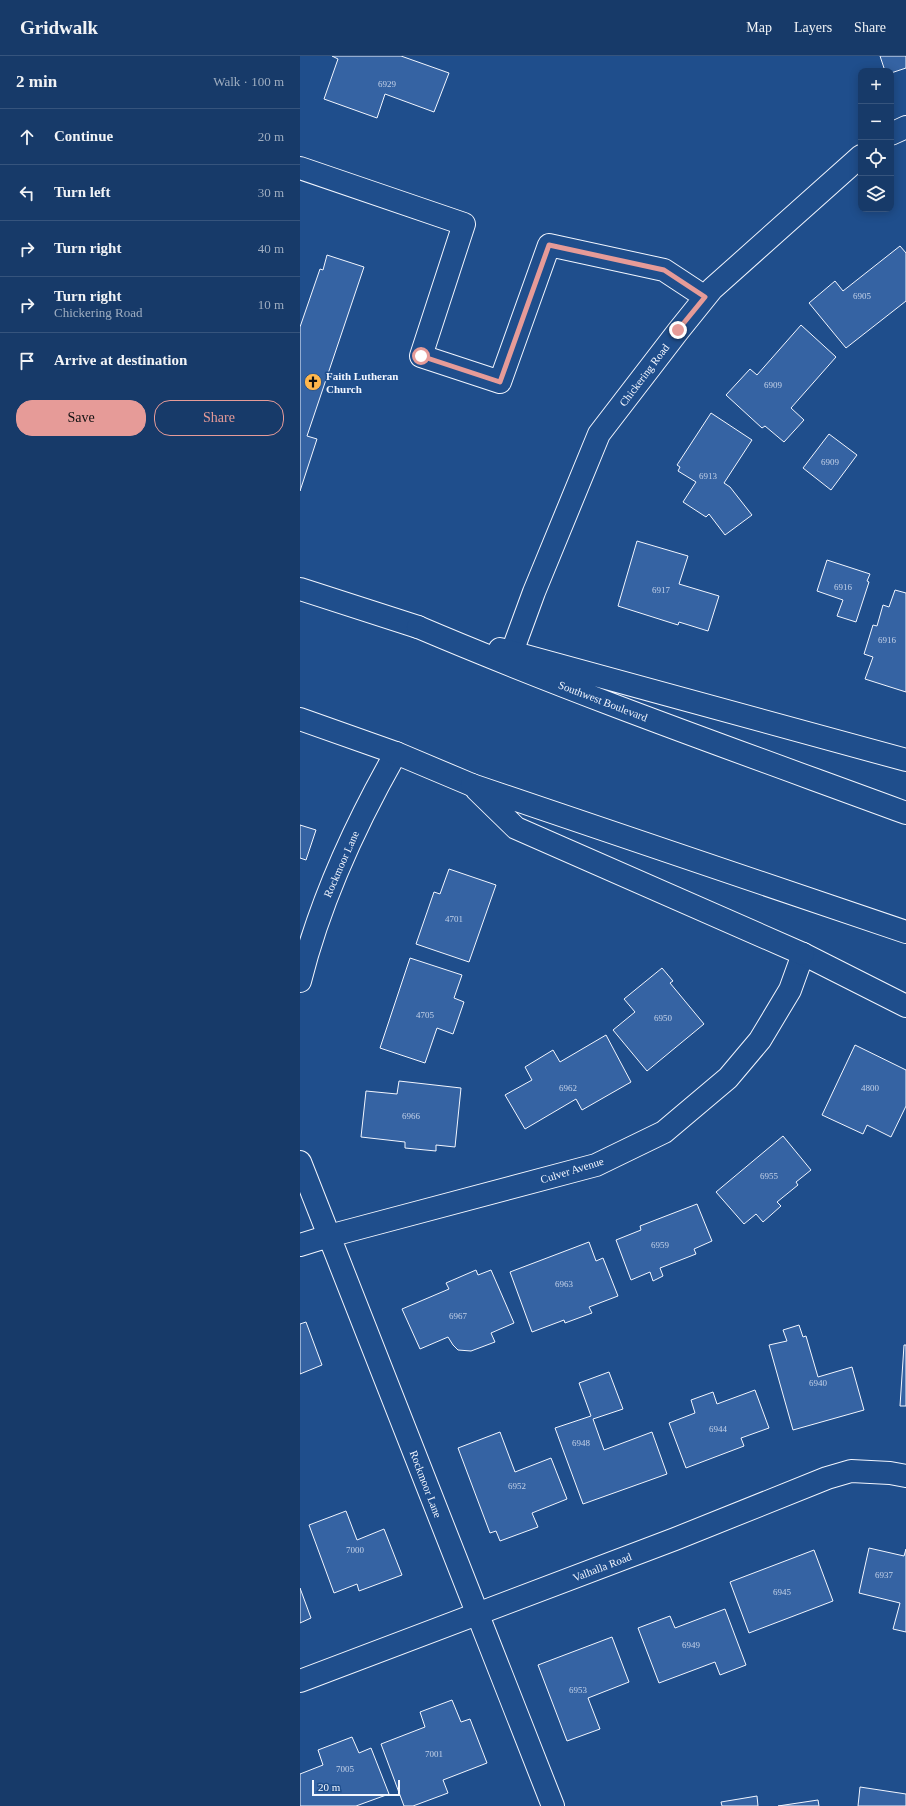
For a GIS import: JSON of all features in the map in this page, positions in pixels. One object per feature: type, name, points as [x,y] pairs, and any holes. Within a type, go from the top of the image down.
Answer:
[{"type":"main road","points":[[894,133],[906,127]]},
{"type":"main road","name":"Chickering Road","points":[[512,652],[534,592],[599,434],[705,297],[858,159]]},
{"type":"main road","points":[[300,168],[464,224],[421,356],[500,382],[549,245],[664,270],[705,297]]},
{"type":"main road","name":"Southwest Boulevard","points":[[300,590],[418,627],[515,668],[689,734],[906,813]]},
{"type":"main road","points":[[418,627],[906,760]]},
{"type":"main road","points":[[300,719],[396,753],[472,785],[906,932]]},
{"type":"main road","name":"Rockmoor Lane","points":[[300,981],[325,898],[372,796],[396,753]]},
{"type":"main road","points":[[472,785],[516,828],[803,954],[906,1006]]},
{"type":"main road","name":"Culver Avenue","points":[[300,1245],[596,1165],[664,1132],[728,1078],[760,1040],[790,990],[803,954]]},
{"type":"main road","name":"Rockmoor Lane","points":[[300,1162],[553,1806]]},
{"type":"main road","name":"Valhalla Road","points":[[300,1681],[675,1539],[827,1478],[851,1472],[890,1473],[906,1476]]},
{"type":"building","points":[[332,56],[401,56],[449,73],[434,112],[385,94],[377,118],[324,99],[338,59]]},
{"type":"building","points":[[880,56],[906,56],[906,68],[894,72],[894,68],[884,68]]},
{"type":"building","points":[[900,246],[906,253],[906,301],[846,348],[809,303],[835,281],[843,291]]},
{"type":"building","name":"Faith Lutheran Church","points":[[327,255],[364,267],[307,436],[317,439],[300,491],[300,327],[320,269],[323,270]]},
{"type":"building","points":[[801,325],[836,357],[791,408],[804,420],[784,442],[765,426],[762,428],[726,395],[750,369],[757,375]]},
{"type":"building","points":[[711,413],[752,440],[724,483],[730,487],[752,515],[725,535],[709,514],[706,517],[683,502],[696,482],[678,471],[680,467],[677,465]]},
{"type":"building","points":[[829,434],[857,455],[831,490],[803,468]]},
{"type":"building","points":[[637,541],[688,556],[679,584],[719,596],[708,631],[679,622],[678,625],[618,606]]},
{"type":"building","points":[[827,560],[870,574],[867,581],[869,582],[856,622],[837,616],[843,600],[817,591]]},
{"type":"building","points":[[895,590],[906,593],[906,692],[865,679],[873,657],[864,654],[873,625],[877,626],[883,605],[889,607]]},
{"type":"building","points":[[300,825],[316,830],[306,860],[300,858]]},
{"type":"building","points":[[449,869],[496,885],[469,962],[416,944],[434,892],[440,894]]},
{"type":"building","points":[[410,958],[462,975],[454,998],[464,1002],[453,1034],[437,1028],[425,1063],[380,1048]]},
{"type":"building","points":[[662,968],[673,981],[670,983],[704,1024],[647,1071],[613,1030],[635,1012],[624,999]]},
{"type":"building","points":[[606,1035],[631,1082],[582,1110],[576,1099],[525,1129],[505,1095],[532,1080],[525,1067],[553,1050],[560,1062]]},
{"type":"building","points":[[855,1045],[906,1070],[906,1106],[891,1137],[867,1125],[863,1134],[822,1115]]},
{"type":"building","points":[[399,1081],[461,1088],[455,1147],[436,1145],[436,1151],[405,1148],[405,1142],[361,1137],[366,1091],[397,1094]]},
{"type":"building","points":[[783,1136],[811,1170],[796,1182],[798,1185],[777,1202],[781,1206],[763,1222],[756,1214],[744,1224],[716,1192]]},
{"type":"building","points":[[697,1204],[712,1241],[694,1249],[696,1254],[660,1268],[663,1276],[653,1281],[650,1272],[631,1280],[616,1240],[641,1230],[640,1226]]},
{"type":"building","points":[[589,1242],[596,1261],[603,1258],[618,1296],[589,1307],[592,1313],[565,1323],[564,1320],[532,1332],[510,1272]]},
{"type":"building","points":[[476,1270],[478,1275],[491,1270],[514,1323],[491,1333],[495,1342],[471,1351],[458,1350],[448,1337],[420,1349],[402,1309],[449,1289],[446,1283]]},
{"type":"building","points":[[306,1322],[322,1365],[300,1374],[300,1324]]},
{"type":"building","points":[[799,1325],[803,1337],[806,1336],[818,1377],[852,1367],[864,1410],[793,1430],[769,1345],[787,1341],[783,1330]]},
{"type":"building","points":[[904,1345],[906,1345],[906,1406],[900,1406]]},
{"type":"building","points":[[609,1372],[623,1409],[593,1419],[604,1450],[652,1432],[667,1474],[583,1504],[555,1428],[591,1416],[579,1383]]},
{"type":"building","points":[[755,1390],[769,1428],[741,1438],[744,1446],[686,1468],[669,1423],[695,1413],[691,1400],[713,1392],[717,1404]]},
{"type":"building","points":[[500,1432],[515,1472],[551,1458],[567,1499],[532,1513],[538,1527],[500,1541],[496,1531],[490,1533],[458,1448]]},
{"type":"building","points":[[346,1511],[357,1540],[384,1529],[402,1575],[359,1591],[357,1584],[334,1593],[309,1525]]},
{"type":"building","points":[[869,1548],[904,1556],[906,1549],[906,1632],[893,1629],[900,1603],[859,1593]]},
{"type":"building","points":[[814,1550],[833,1601],[749,1633],[730,1582]]},
{"type":"building","points":[[300,1588],[311,1618],[300,1623]]},
{"type":"building","points":[[725,1609],[746,1665],[720,1675],[715,1662],[659,1683],[638,1628],[670,1616],[675,1628]]},
{"type":"building","points":[[612,1637],[629,1682],[588,1698],[600,1729],[567,1741],[538,1665]]},
{"type":"building","points":[[452,1700],[461,1722],[470,1719],[487,1763],[443,1780],[448,1793],[413,1806],[404,1806],[381,1744],[425,1727],[420,1712]]},
{"type":"building","points":[[352,1737],[359,1753],[371,1748],[389,1794],[356,1806],[300,1806],[300,1774],[323,1765],[318,1750]]},
{"type":"building","points":[[860,1787],[906,1794],[906,1806],[858,1806]]},
{"type":"building","points":[[757,1796],[758,1806],[722,1806],[721,1802]]},
{"type":"building","points":[[818,1800],[819,1806],[778,1806]]},
{"type":"place","name":"Faith Lutheran Church","points":[[313,382]]},
{"type":"route","points":[[421,356],[500,382],[549,245],[664,270],[705,297],[678,330]]}]
